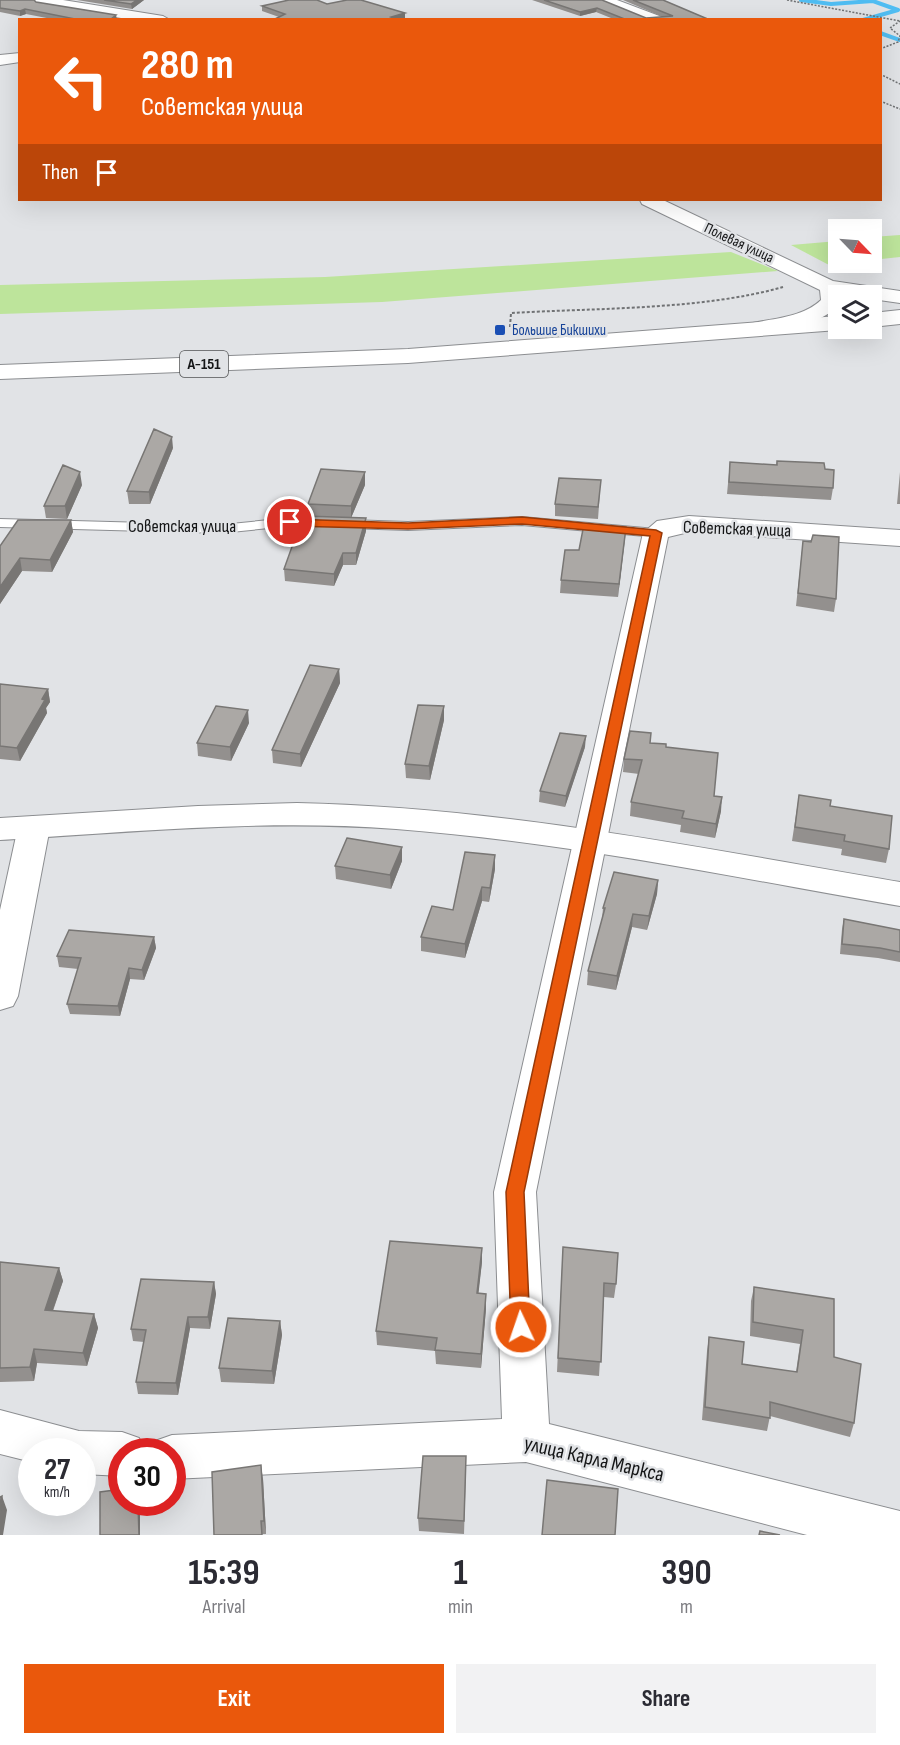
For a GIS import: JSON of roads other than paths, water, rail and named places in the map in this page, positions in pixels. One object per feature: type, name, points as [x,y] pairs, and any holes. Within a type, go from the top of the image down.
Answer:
[{"type":"main road","name":"А-151","points":[[0,372],[408,356],[828,324]]},
{"type":"main road","points":[[0,829],[216,817],[329,815],[452,824],[589,842],[900,894]]},
{"type":"street","points":[[37,0],[150,18]]},
{"type":"street","points":[[603,0],[657,18]]},
{"type":"street","points":[[0,60],[18,57]]},
{"type":"street","name":"Полевая улица","points":[[651,201],[828,286]]},
{"type":"street","name":"Полевая улица","points":[[882,294],[900,297]]},
{"type":"street","points":[[757,329],[800,320],[828,305]]},
{"type":"street","name":"Советская улица","points":[[656,533],[666,527],[688,524],[900,538]]},
{"type":"street","points":[[526,1440],[515,1192],[656,533]]},
{"type":"street","points":[[0,996],[34,827]]},
{"type":"street","points":[[0,1432],[23,1438]]},
{"type":"street","name":"улица Карла Маркса","points":[[186,1456],[526,1440],[900,1535]]},
{"type":"lane","name":"Советская улица","points":[[0,522],[221,529],[290,522],[408,526],[522,521],[656,533]]},
{"type":"waterway","points":[[801,0],[831,4],[873,1],[898,10],[870,18]]},
{"type":"waterway","points":[[882,34],[900,40]]},
{"type":"place","name":"Большие Бикшихи","points":[[500,330]]}]
